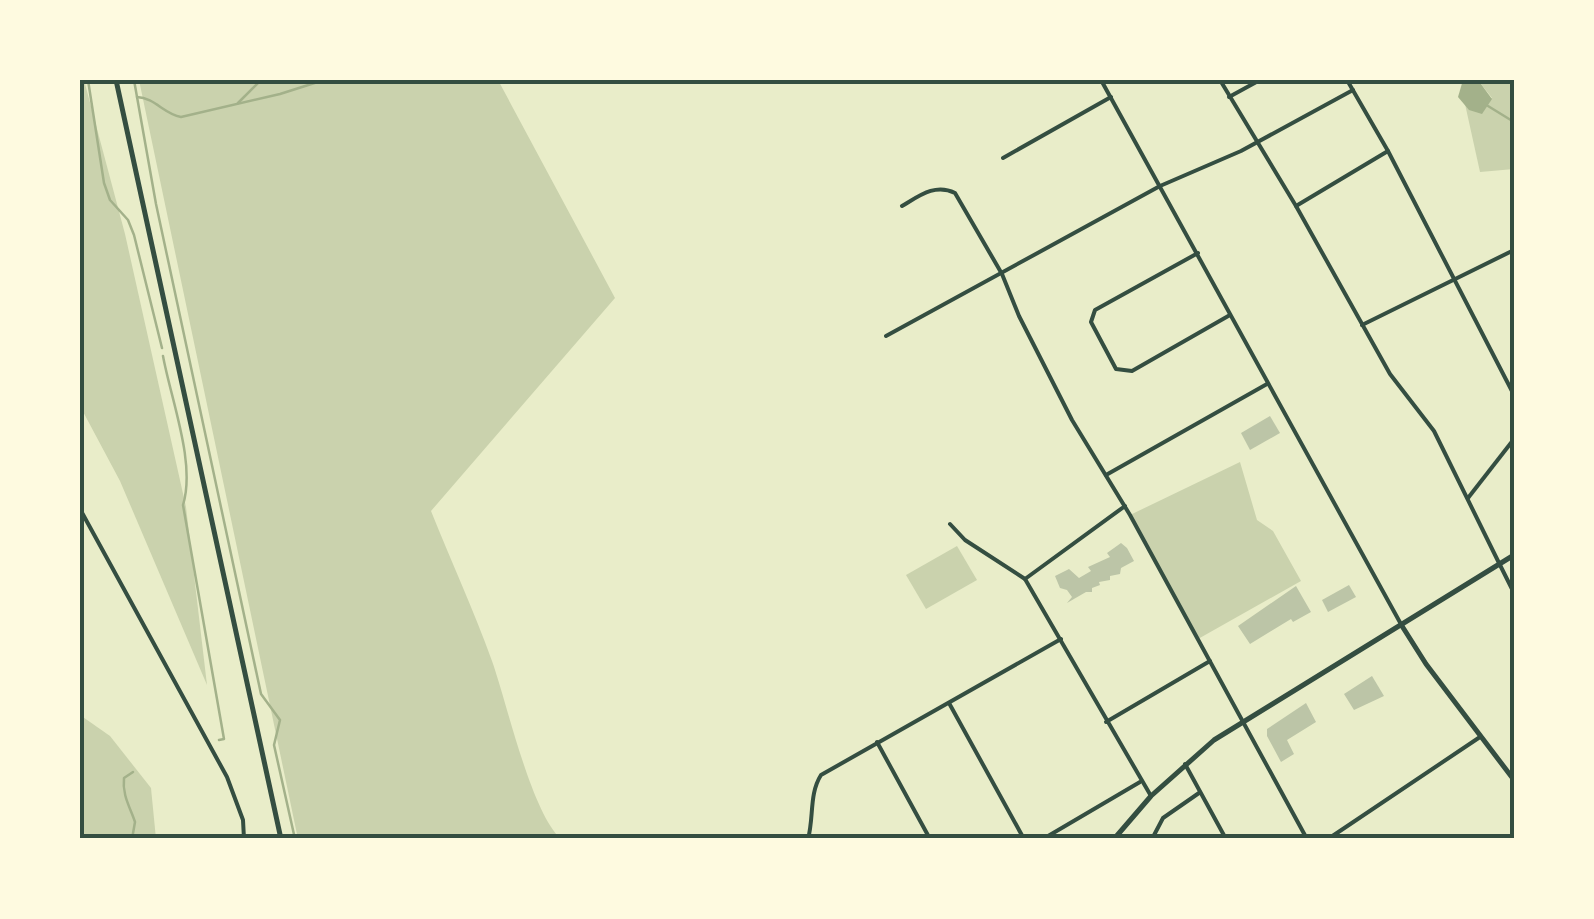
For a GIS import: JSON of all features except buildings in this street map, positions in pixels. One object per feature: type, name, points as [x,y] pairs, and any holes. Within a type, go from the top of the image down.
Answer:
[{"type":"main road","points":[[116,80],[282,839]]},
{"type":"main road","points":[[1114,839],[1151,796],[1214,740],[1514,554]]},
{"type":"main road","points":[[1402,626],[1514,780]]},
{"type":"street","points":[[1101,80],[1402,626]]},
{"type":"street","points":[[1220,80],[1390,374],[1434,431],[1514,593]]},
{"type":"street","points":[[1229,97],[1260,80]]},
{"type":"street","points":[[1347,80],[1514,395]]},
{"type":"street","points":[[886,336],[1160,186],[1257,142],[1353,90]]},
{"type":"street","points":[[1003,158],[1111,97]]},
{"type":"street","points":[[1296,206],[1388,151]]},
{"type":"street","points":[[902,206],[936,189],[955,193],[1002,274],[1018,316],[1072,420],[1124,506],[1307,839]]},
{"type":"street","points":[[1362,325],[1514,250]]},
{"type":"street","points":[[1198,253],[1095,310],[1091,322],[1104,350],[1116,368],[1132,371],[1230,314]]},
{"type":"street","points":[[1106,476],[1268,384]]},
{"type":"street","points":[[1467,499],[1514,439]]},
{"type":"street","points":[[1025,579],[1124,506]]},
{"type":"street","points":[[80,509],[227,777],[243,820],[244,839]]},
{"type":"street","points":[[950,524],[966,540],[1025,579],[1151,796]]},
{"type":"street","points":[[808,839],[814,812],[813,787],[821,775],[1062,640]]},
{"type":"street","points":[[1106,722],[1210,660]]},
{"type":"street","points":[[949,703],[1024,839]]},
{"type":"street","points":[[1328,839],[1480,737]]},
{"type":"street","points":[[878,742],[930,839]]},
{"type":"street","points":[[1184,764],[1226,839]]},
{"type":"street","points":[[1044,839],[1140,782]]},
{"type":"street","points":[[1152,839],[1163,818],[1200,793]]},
{"type":"shaded area","points":[[80,80],[84,80],[125,234],[186,507],[207,685],[120,481],[80,406]]},
{"type":"shaded area","points":[[139,80],[498,80],[615,298],[431,511],[492,661],[530,782],[561,839],[298,839]]},
{"type":"shaded area","points":[[1463,80],[1478,80],[1492,99],[1482,114],[1469,110],[1458,97]]},
{"type":"shaded area","points":[[1478,80],[1514,80],[1514,169],[1480,172],[1465,104],[1492,98]]},
{"type":"shaded area","points":[[1240,462],[1257,520],[1273,531],[1301,581],[1198,639],[1130,515]]},
{"type":"shaded area","points":[[957,546],[977,580],[926,609],[906,575]]},
{"type":"shaded area","points":[[80,715],[110,736],[151,788],[156,839],[80,839]]},
{"type":"waterway","points":[[88,80],[104,183],[110,200],[128,220],[134,235],[162,348]]},
{"type":"waterway","points":[[134,80],[156,204],[261,694],[280,720],[274,745],[295,839]]},
{"type":"waterway","points":[[238,103],[261,80]]},
{"type":"waterway","points":[[137,97],[181,117],[324,80]]},
{"type":"waterway","points":[[1488,106],[1514,122]]},
{"type":"waterway","points":[[163,356],[184,451],[183,505],[224,739],[219,740]]},
{"type":"waterway","points":[[132,839],[135,822],[125,795],[124,778],[133,772]]}]
